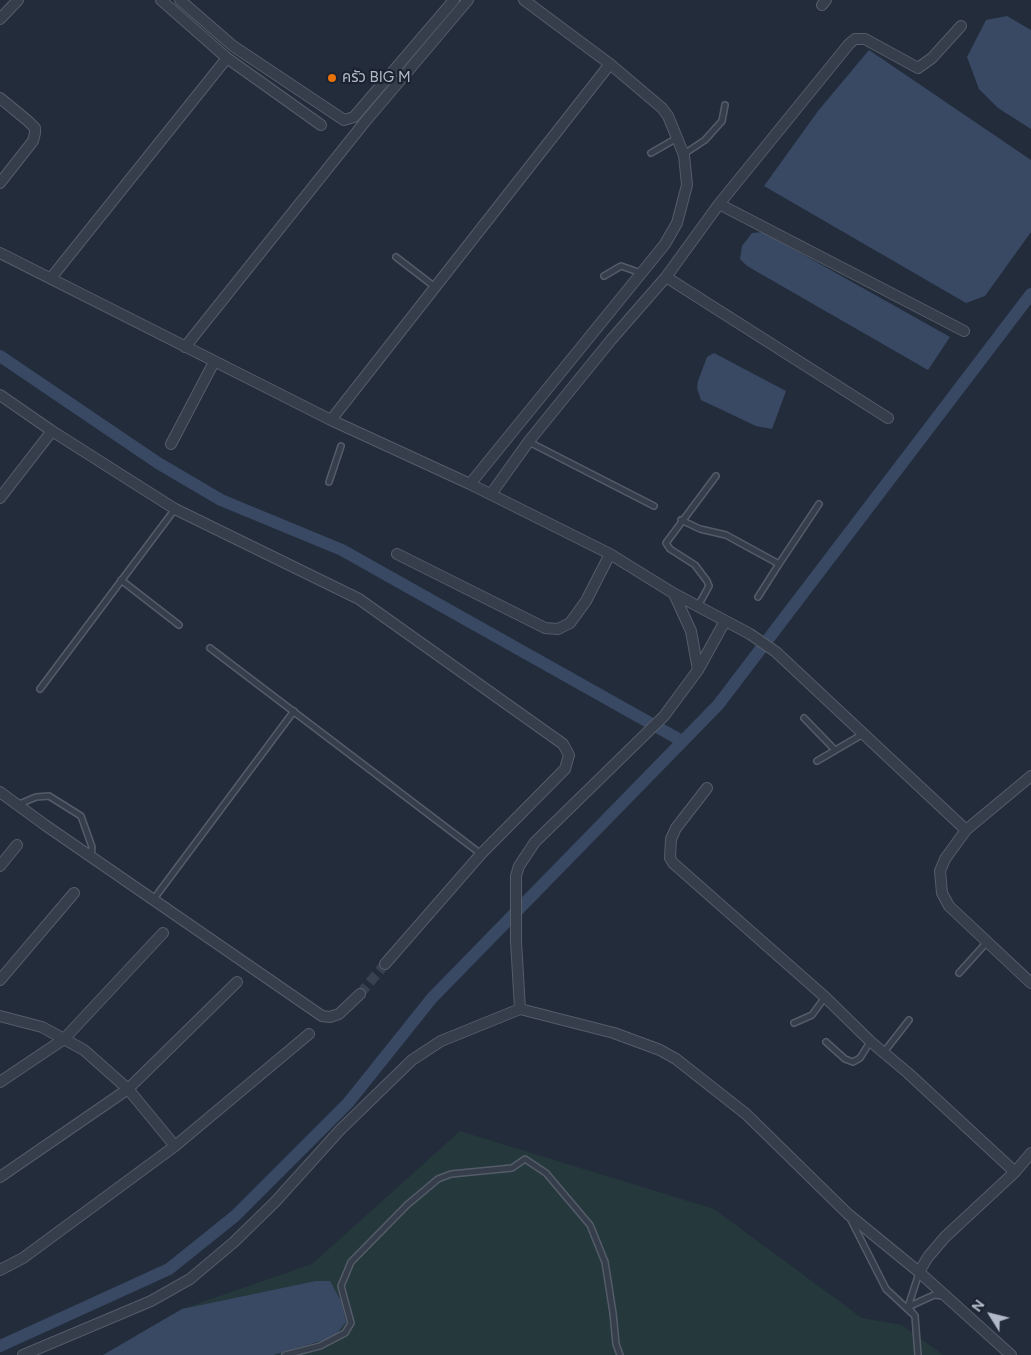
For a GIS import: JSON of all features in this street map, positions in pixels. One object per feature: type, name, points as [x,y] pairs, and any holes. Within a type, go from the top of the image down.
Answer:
[{"type":"street","points":[[0,19],[18,0]]},
{"type":"street","points":[[161,0],[227,58],[322,124]]},
{"type":"street","points":[[180,0],[233,46],[344,120],[354,117],[454,0]]},
{"type":"street","points":[[184,347],[364,123],[468,0]]},
{"type":"street","points":[[470,484],[665,244],[677,223],[687,185],[684,155],[668,116],[662,108],[610,64],[524,0]]},
{"type":"street","points":[[491,494],[529,441],[611,340],[666,277],[719,204],[794,111],[855,40],[865,38],[918,68],[932,58],[960,26]]},
{"type":"street","points":[[50,278],[227,58]]},
{"type":"street","points":[[331,420],[610,64]]},
{"type":"street","points":[[0,98],[35,128],[33,141],[0,183]]},
{"type":"street","points":[[719,204],[964,331]]},
{"type":"street","points":[[0,253],[349,430],[470,484],[610,554],[674,593],[750,634],[776,652],[966,830]]},
{"type":"street","points":[[666,277],[888,418]]},
{"type":"street","points":[[171,444],[214,362]]},
{"type":"street","points":[[0,395],[52,431],[175,508],[359,599],[563,744],[569,755],[565,768],[481,854],[385,964]]},
{"type":"street","points":[[0,498],[52,431]]},
{"type":"street","points":[[397,554],[545,628],[558,629],[570,624],[586,600],[610,554]]},
{"type":"street","points":[[674,593],[691,631],[698,670]]},
{"type":"street","points":[[520,1009],[516,941],[516,876],[519,866],[535,842],[664,716],[698,670],[725,621]]},
{"type":"street","points":[[1031,776],[966,830],[945,859],[940,871],[942,893],[949,906],[1031,983]]},
{"type":"street","points":[[707,788],[676,828],[671,839],[670,858],[673,863],[825,997],[871,1042],[1015,1172]]},
{"type":"street","points":[[0,792],[91,858],[322,1016],[330,1017],[339,1014],[360,994]]},
{"type":"street","points":[[0,866],[17,846]]},
{"type":"street","points":[[0,980],[74,894]]},
{"type":"street","points":[[0,1082],[64,1039],[163,933]]},
{"type":"street","points":[[0,1177],[128,1089],[236,982]]},
{"type":"street","points":[[23,1355],[151,1301],[190,1279],[234,1242],[275,1202],[340,1130],[412,1060],[441,1041],[520,1009],[614,1033],[660,1050],[676,1059],[746,1114],[848,1214],[919,1272],[1011,1355]]},
{"type":"street","points":[[0,1016],[42,1027],[84,1050],[128,1089],[175,1146]]},
{"type":"street","points":[[0,1270],[23,1258],[175,1146],[309,1034]]},
{"type":"street","points":[[919,1272],[928,1257],[945,1237],[1015,1172],[1031,1153]]},
{"type":"lane","points":[[684,155],[705,140],[722,121],[725,105]]},
{"type":"lane","points":[[651,153],[677,138]]},
{"type":"lane","points":[[396,256],[435,287]]},
{"type":"lane","points":[[604,276],[621,266],[641,273]]},
{"type":"lane","points":[[529,441],[654,506]]},
{"type":"lane","points":[[329,482],[341,446]]},
{"type":"lane","points":[[698,606],[709,586],[707,582],[695,565],[670,549],[666,543],[681,520],[716,476]]},
{"type":"lane","points":[[758,597],[819,504]]},
{"type":"lane","points":[[40,689],[175,508]]},
{"type":"lane","points":[[681,520],[700,529],[726,535],[779,564]]},
{"type":"lane","points":[[120,580],[179,626]]},
{"type":"lane","points":[[210,648],[481,854]]},
{"type":"lane","points":[[153,900],[294,711]]},
{"type":"lane","points":[[804,718],[835,750]]},
{"type":"lane","points":[[817,762],[863,734]]},
{"type":"lane","points":[[17,805],[36,796],[49,796],[82,816],[92,847],[91,858]]},
{"type":"lane","points":[[959,972],[987,942]]},
{"type":"lane","points":[[794,1023],[812,1015],[825,997]]},
{"type":"lane","points":[[884,1052],[909,1020]]},
{"type":"lane","points":[[826,1042],[845,1059],[853,1062],[860,1058],[871,1042]]},
{"type":"lane","points":[[285,1355],[320,1346],[345,1333],[351,1323],[341,1286],[351,1262],[407,1205],[438,1179],[452,1174],[512,1168],[526,1159],[546,1173],[590,1226],[605,1262],[616,1344],[620,1355]]},
{"type":"lane","points":[[848,1214],[886,1289],[915,1316]]},
{"type":"lane","points":[[908,1307],[919,1272]]},
{"type":"lane","points":[[908,1307],[934,1295],[946,1296]]},
{"type":"lane","points":[[908,1307],[915,1316],[918,1355]]},
{"type":"green space","points":[[460,1131],[714,1209],[862,1318],[902,1325],[943,1355],[103,1355],[182,1309],[312,1264]]},
{"type":"water","points":[[1007,16],[1031,30],[1031,129],[998,108],[979,89],[967,57],[986,20]]},
{"type":"water","points":[[869,50],[1031,160],[1031,232],[985,296],[966,303],[764,186],[818,111]]},
{"type":"water","points":[[763,232],[950,337],[928,370],[747,266],[740,259],[742,246],[752,233]]},
{"type":"water","points":[[714,353],[786,391],[772,429],[756,426],[701,400],[697,388],[698,381],[707,357]]},
{"type":"water","points":[[316,1281],[330,1281],[341,1301],[346,1322],[334,1337],[273,1355],[103,1355],[182,1309]]},
{"type":"waterway","points":[[0,1346],[169,1269],[235,1216],[348,1103],[432,998],[718,705],[1031,294]]},
{"type":"waterway","points":[[0,356],[158,463],[221,500],[342,550],[682,741]]},
{"type":"tunnel","points":[[360,994],[385,964]]},
{"type":"place","name":"ครัว BIG M","points":[[332,78]]}]
